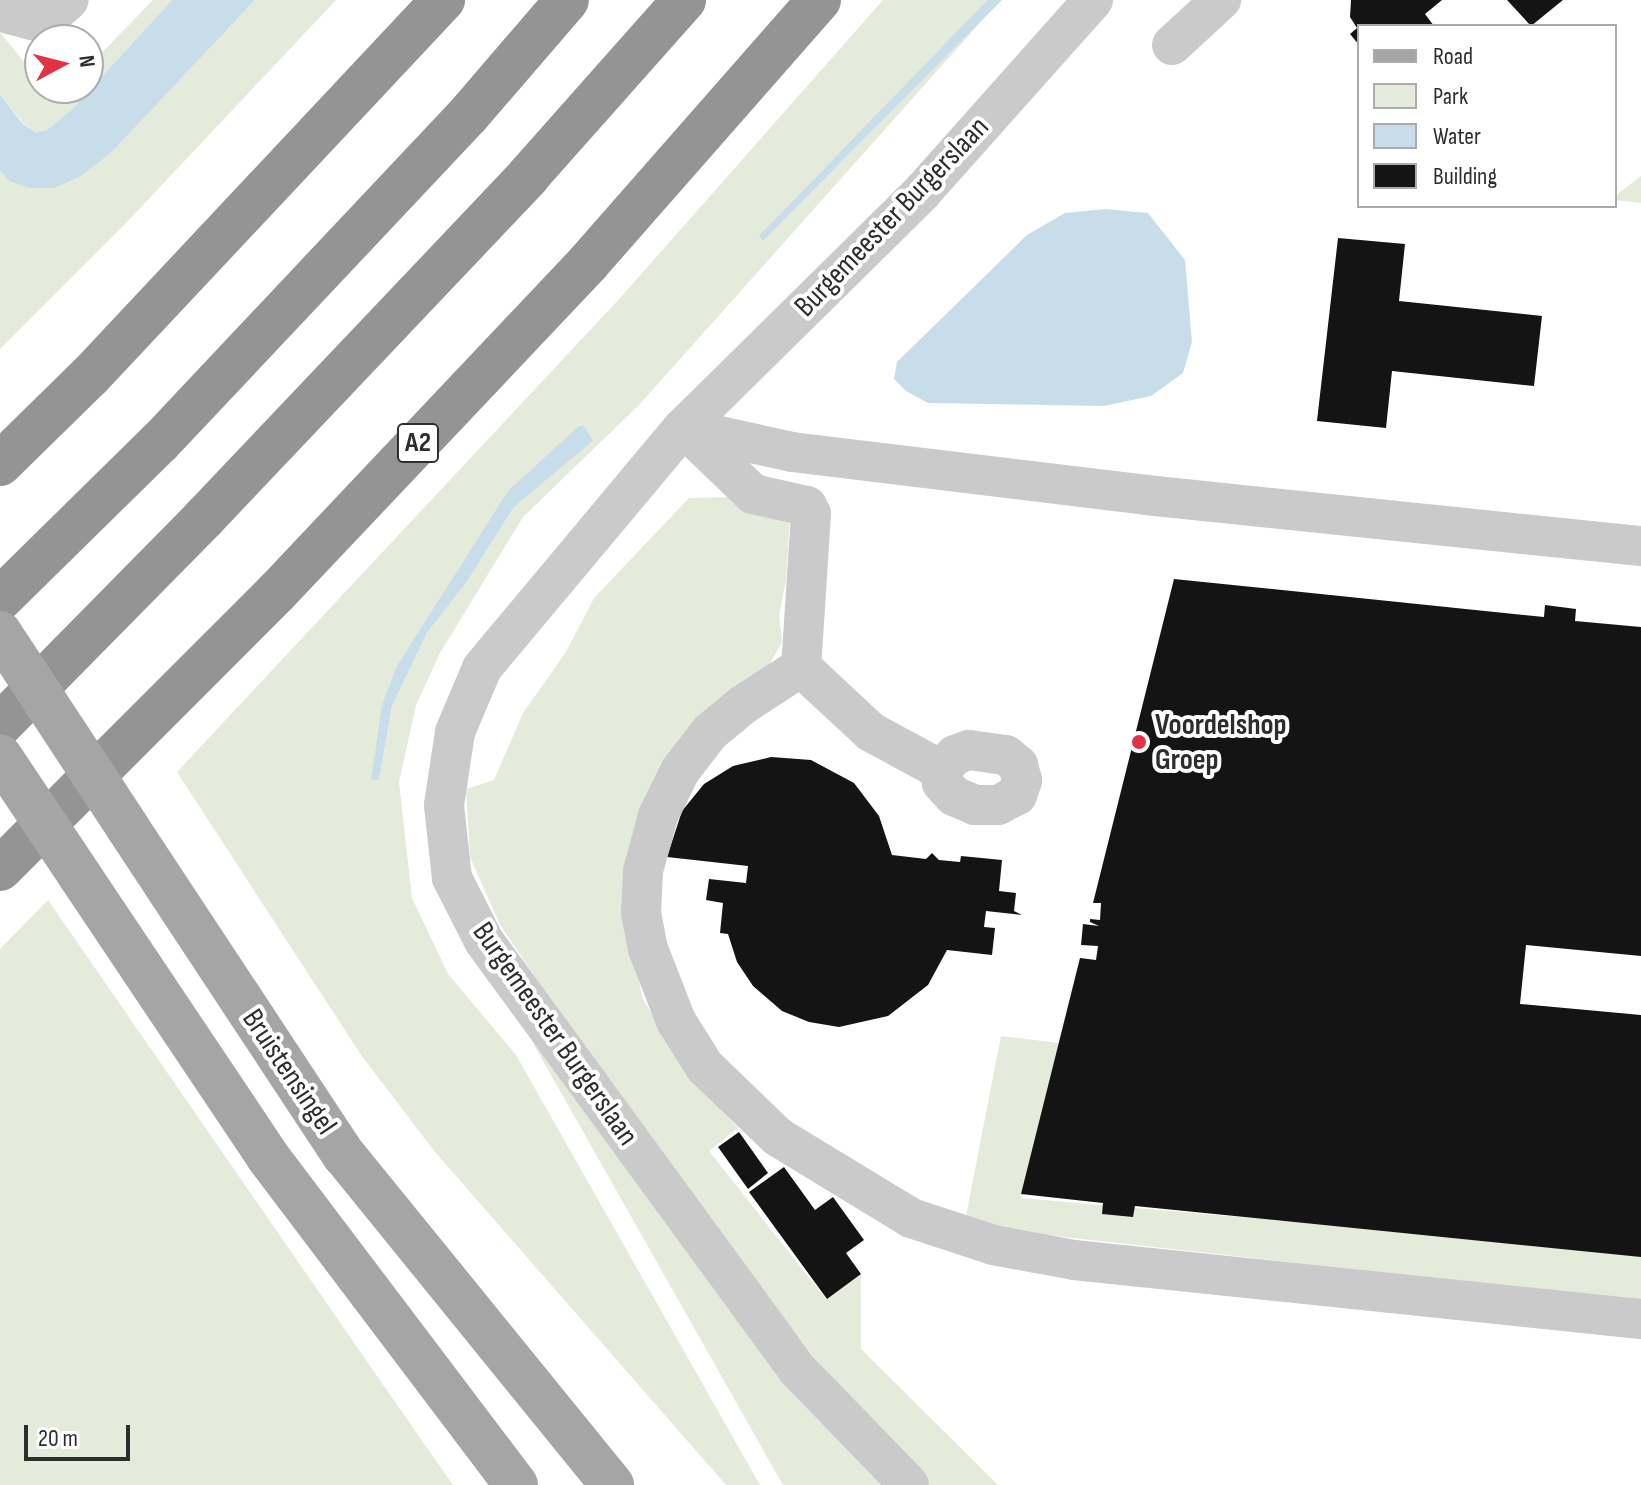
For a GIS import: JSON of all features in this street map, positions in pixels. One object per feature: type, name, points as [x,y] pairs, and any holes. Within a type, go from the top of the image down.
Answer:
[{"type":"highway","points":[[0,464],[90,376],[443,0]]},
{"type":"highway","points":[[0,599],[181,420],[469,114],[567,0]]},
{"type":"highway","points":[[0,725],[204,518],[528,176],[684,0]]},
{"type":"highway","name":"A2","points":[[0,869],[277,592],[578,275],[819,0]]},
{"type":"main road","name":"Bruistensingel","points":[[0,633],[344,1155],[612,1485]]},
{"type":"main road","points":[[0,756],[268,1157],[516,1485]]},
{"type":"street","points":[[0,2],[9,14],[32,20],[55,12],[69,0]]},
{"type":"street","name":"Burgemeester Burgerslaan","points":[[909,1485],[797,1369],[484,941],[452,878],[444,805],[455,732],[482,668],[683,428],[922,192],[1093,0]]},
{"type":"street","points":[[1172,45],[1221,0]]},
{"type":"street","points":[[683,428],[792,452],[1146,495],[1641,546]]},
{"type":"street","points":[[683,428],[753,494],[807,506],[811,514],[801,667]]},
{"type":"street","points":[[801,667],[871,732],[941,770]]},
{"type":"street","points":[[801,667],[744,704],[710,732],[680,771],[658,816],[643,871],[641,913],[648,949],[676,1021],[705,1067],[778,1137],[911,1218],[993,1245],[1074,1260],[1641,1319]]},
{"type":"green space","points":[[153,0],[172,0],[104,74],[104,51]]},
{"type":"green space","points":[[255,0],[336,0],[126,223],[0,349],[0,171],[9,181],[111,153]]},
{"type":"green space","points":[[883,0],[987,0],[760,236],[763,241],[987,15],[639,405],[523,517],[440,653],[416,705],[399,782],[412,898],[448,974],[516,1055],[760,1485],[726,1485],[435,1152],[361,1055],[177,772],[621,297]],"holes":[[[593,441],[514,507],[466,583],[427,633],[392,706],[379,779],[382,705],[508,491]]]},
{"type":"green space","points":[[0,32],[24,62],[24,104],[77,104],[47,130],[37,134],[23,123],[0,95]]},
{"type":"green space","points":[[1641,176],[1641,203],[1617,200],[1617,194]]},
{"type":"green space","points":[[735,497],[790,517],[786,580],[779,615],[782,642],[761,680],[657,778],[626,855],[627,929],[643,999],[686,1072],[738,1128],[709,1151],[826,1299],[861,1274],[861,1349],[998,1485],[927,1485],[809,1351],[593,1062],[500,925],[470,857],[466,789],[494,780],[523,713],[566,652],[594,598],[689,498]]},
{"type":"green space","points":[[48,900],[453,1485],[0,1485],[0,949]]},
{"type":"green space","points":[[1001,1036],[1059,1043],[1021,1198],[1641,1252],[1641,1301],[964,1226]]},
{"type":"green space","points":[[541,1043],[884,1485],[783,1485],[534,1045]]},
{"type":"water","points":[[172,0],[255,0],[111,153],[79,177],[54,188],[30,188],[9,181],[0,171],[0,95],[23,124],[37,133],[47,130],[77,104],[104,104],[104,74]]},
{"type":"water","points":[[987,0],[1002,0],[763,241],[759,236]]},
{"type":"water","points":[[1105,209],[1148,213],[1185,260],[1192,342],[1183,373],[1151,396],[1104,406],[928,403],[906,391],[894,379],[897,362],[1027,235],[1065,213]]},
{"type":"water","points":[[579,426],[584,426],[593,441],[514,507],[466,583],[427,633],[392,706],[379,780],[371,780],[382,705],[397,666],[508,491]]},
{"type":"building","points":[[1351,0],[1442,0],[1425,14],[1432,24],[1357,24],[1357,28],[1350,17]]},
{"type":"building","points":[[1507,0],[1563,0],[1533,24],[1529,24]]},
{"type":"building","points":[[1357,28],[1357,43],[1350,34]]},
{"type":"building","points":[[1338,238],[1405,244],[1399,301],[1542,316],[1534,386],[1392,371],[1386,428],[1317,421]]},
{"type":"building","points":[[1174,579],[1544,617],[1545,605],[1576,609],[1575,621],[1641,627],[1641,956],[1526,945],[1520,1004],[1641,1015],[1641,1257],[1135,1206],[1133,1217],[1102,1214],[1103,1203],[1021,1194],[1080,958],[1096,960],[1098,946],[1081,945],[1083,924],[1099,926],[1090,919],[1100,920],[1101,903],[1093,903]]},
{"type":"building","points":[[771,757],[811,760],[854,783],[879,816],[892,855],[926,859],[932,853],[939,860],[960,862],[961,856],[1002,860],[999,891],[1016,893],[1014,911],[1022,915],[986,911],[984,927],[995,928],[992,955],[947,950],[928,985],[888,1016],[839,1027],[809,1022],[782,1011],[753,986],[737,962],[728,934],[720,933],[723,903],[706,900],[709,879],[746,883],[748,866],[667,857],[682,811],[704,784],[733,766]]},
{"type":"building","points":[[739,1132],[768,1173],[748,1189],[718,1147]]},
{"type":"building","points":[[784,1167],[815,1210],[833,1197],[864,1240],[846,1253],[861,1274],[827,1299],[749,1192]]},
{"type":"place","name":"Voordelshop Groep","points":[[1139,742]]}]
